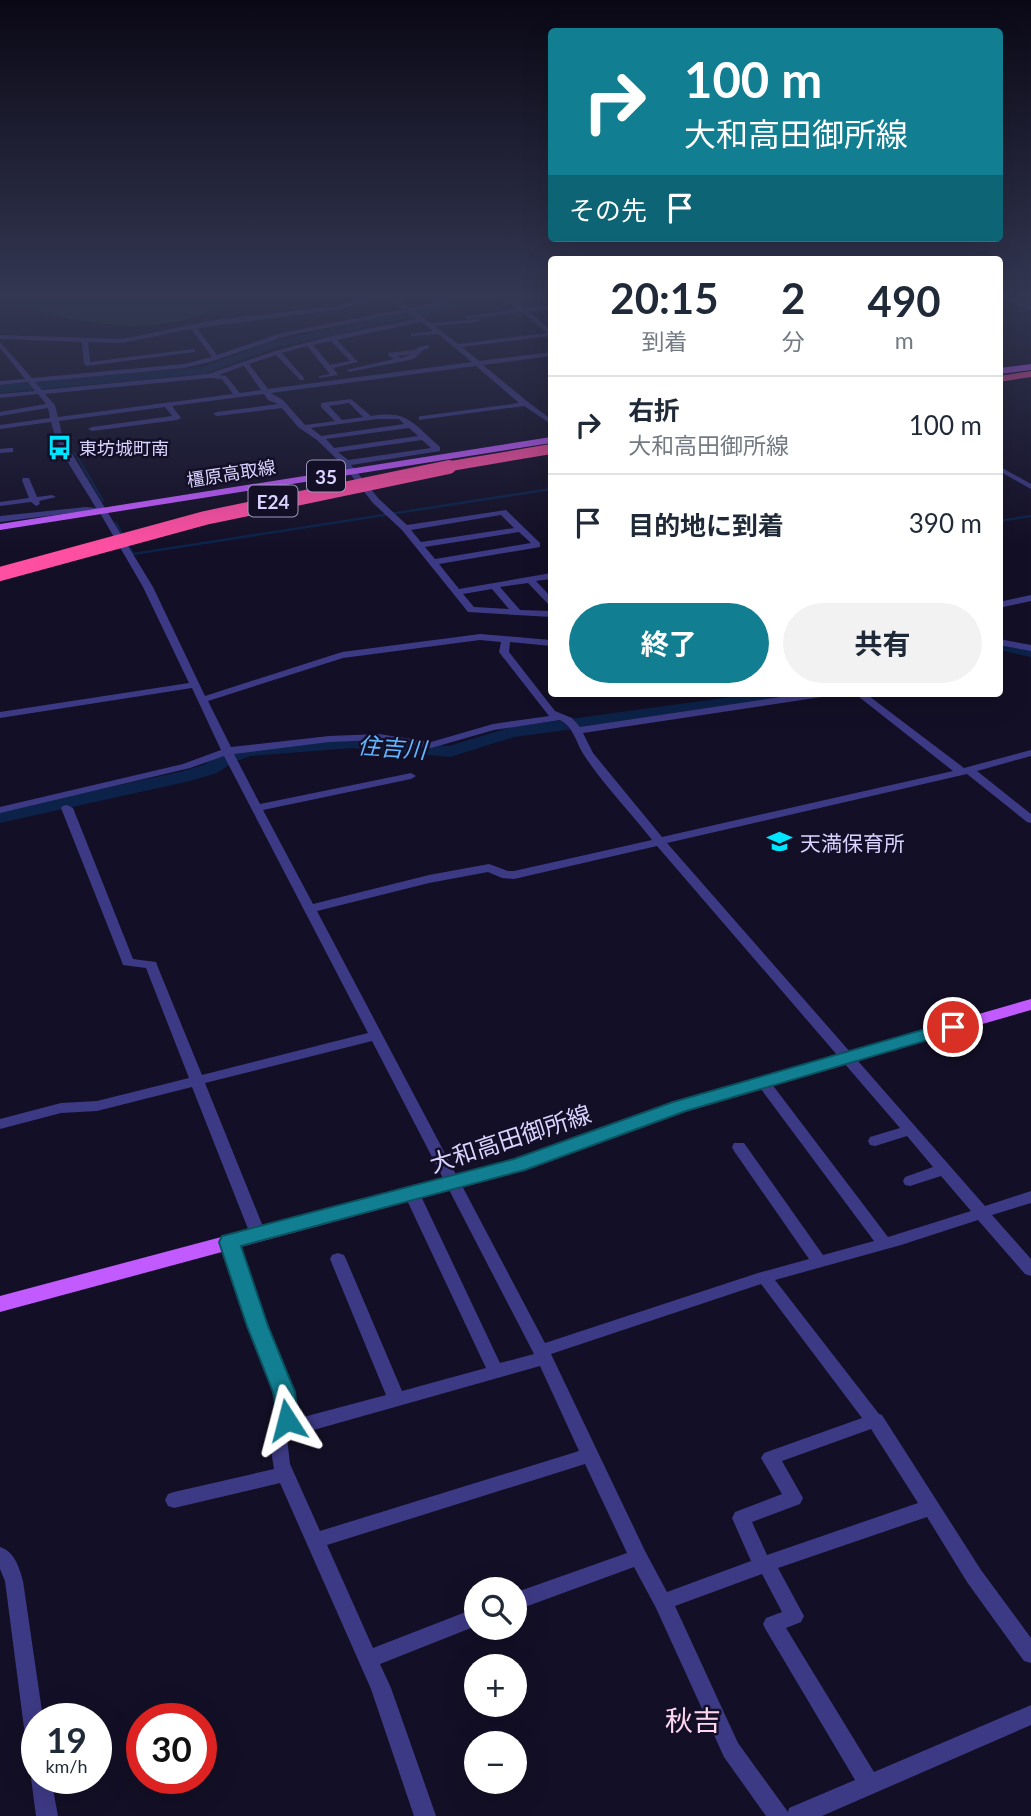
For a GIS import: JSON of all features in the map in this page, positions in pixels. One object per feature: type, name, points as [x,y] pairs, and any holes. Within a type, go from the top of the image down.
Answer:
[{"type":"highway","name":"E24","points":[[0,574],[162,527],[264,503],[367,481],[548,450]]},
{"type":"main road","name":"橿原高取線","points":[[2,521],[100,511],[548,440]]},
{"type":"main road","name":"大和高田御所線","points":[[0,1304],[455,1183],[549,1155],[679,1106],[1031,1004]]},
{"type":"street","points":[[0,383],[56,379]]},
{"type":"street","points":[[0,396],[186,379]]},
{"type":"street","points":[[224,379],[238,396]]},
{"type":"street","points":[[258,379],[270,395],[346,463],[388,513],[420,545],[471,610],[548,614]]},
{"type":"street","points":[[262,384],[302,379]]},
{"type":"street","points":[[168,404],[270,395],[379,379]]},
{"type":"street","points":[[495,379],[548,420]]},
{"type":"street","points":[[32,381],[51,405],[53,419],[64,448],[148,587],[194,685],[309,909],[543,1354],[731,1750],[779,1816]]},
{"type":"street","points":[[151,383],[156,391]]},
{"type":"street","points":[[22,394],[29,405]]},
{"type":"street","points":[[0,427],[168,404],[270,395]]},
{"type":"street","points":[[340,422],[324,405],[351,401],[369,418]]},
{"type":"street","points":[[92,429],[177,418],[168,404]]},
{"type":"street","points":[[422,418],[525,404]]},
{"type":"street","points":[[0,414],[51,405]]},
{"type":"street","points":[[217,414],[283,406]]},
{"type":"street","points":[[304,427],[401,416],[437,449],[346,463]]},
{"type":"street","points":[[320,438],[411,425]]},
{"type":"street","points":[[334,450],[424,437]]},
{"type":"street","points":[[0,451],[10,450]]},
{"type":"street","points":[[1003,470],[1028,484]]},
{"type":"street","points":[[26,480],[41,514]]},
{"type":"street","points":[[52,497],[0,503],[2,521],[86,509],[100,511]]},
{"type":"street","points":[[405,528],[503,512],[537,545],[434,562]]},
{"type":"street","points":[[420,545],[521,529]]},
{"type":"street","points":[[458,592],[548,576]]},
{"type":"street","points":[[529,579],[548,601]]},
{"type":"street","points":[[494,586],[521,612]]},
{"type":"street","points":[[1003,604],[1031,598]]},
{"type":"street","points":[[521,612],[548,606]]},
{"type":"street","points":[[202,700],[229,689],[342,655],[480,638],[548,643]]},
{"type":"street","points":[[506,638],[504,652],[551,713],[568,720],[577,731],[588,754],[660,842],[1031,1270]]},
{"type":"street","points":[[1003,643],[1031,648]]},
{"type":"street","points":[[0,715],[194,685]]},
{"type":"street","points":[[577,731],[802,697]]},
{"type":"street","points":[[864,697],[1031,820]]},
{"type":"street","points":[[0,810],[165,772],[228,751],[293,741],[379,737],[431,745],[493,727],[561,717]]},
{"type":"street","points":[[309,909],[429,879],[489,868],[506,875],[514,875],[1031,754]]},
{"type":"street","points":[[257,808],[411,776]]},
{"type":"street","points":[[67,808],[128,962],[151,965],[258,1234]]},
{"type":"street","points":[[0,1124],[61,1108],[97,1106],[375,1036]]},
{"type":"street","points":[[763,1082],[884,1243]]},
{"type":"street","points":[[875,1141],[911,1129]]},
{"type":"street","points":[[739,1147],[819,1261]]},
{"type":"street","points":[[910,1181],[945,1169]]},
{"type":"street","points":[[412,1194],[496,1372]]},
{"type":"street","points":[[282,1429],[496,1372],[764,1277],[983,1214],[1031,1197]]},
{"type":"street","points":[[230,1242],[257,1326],[284,1392],[287,1420],[278,1438],[277,1449],[284,1474],[392,1717],[425,1816]]},
{"type":"street","points":[[338,1259],[397,1400]]},
{"type":"street","points":[[764,1277],[876,1420],[974,1576],[1031,1654]]},
{"type":"street","points":[[870,1784],[773,1624],[794,1616],[764,1565],[741,1518],[794,1498],[770,1458],[876,1420]]},
{"type":"street","points":[[314,1541],[591,1455]]},
{"type":"street","points":[[174,1500],[284,1474]]},
{"type":"street","points":[[663,1602],[931,1507]]},
{"type":"street","points":[[0,1555],[9,1566],[14,1581],[31,1703]]},
{"type":"street","points":[[527,1597],[638,1557]]},
{"type":"street","points":[[368,1660],[464,1621]]},
{"type":"street","points":[[797,1816],[1031,1715]]},
{"type":"street","points":[[44,1794],[47,1816]]},
{"type":"waterway","points":[[0,389],[110,379]]},
{"type":"waterway","points":[[20,388],[24,391]]},
{"type":"waterway","points":[[74,452],[84,468]]},
{"type":"waterway","points":[[83,467],[103,501]]},
{"type":"waterway","points":[[127,544],[133,554],[548,489]]},
{"type":"waterway","points":[[1003,520],[1031,516]]},
{"type":"waterway","points":[[116,523],[124,537]]},
{"type":"waterway","name":"住吉川","points":[[1003,646],[1031,652]]},
{"type":"waterway","name":"住吉川","points":[[0,817],[183,777],[210,769],[227,758],[248,751],[352,743],[450,752],[511,732],[766,697]]},
{"type":"place","name":"東坊城町南","points":[[59,448]]},
{"type":"place","name":"天満保育所","points":[[780,842]]},
{"type":"district","name":"秋吉","points":[[693,1720]]},
{"type":"route","points":[[287,1420],[284,1392],[257,1326],[230,1242],[518,1165],[679,1106],[953,1027]]}]
